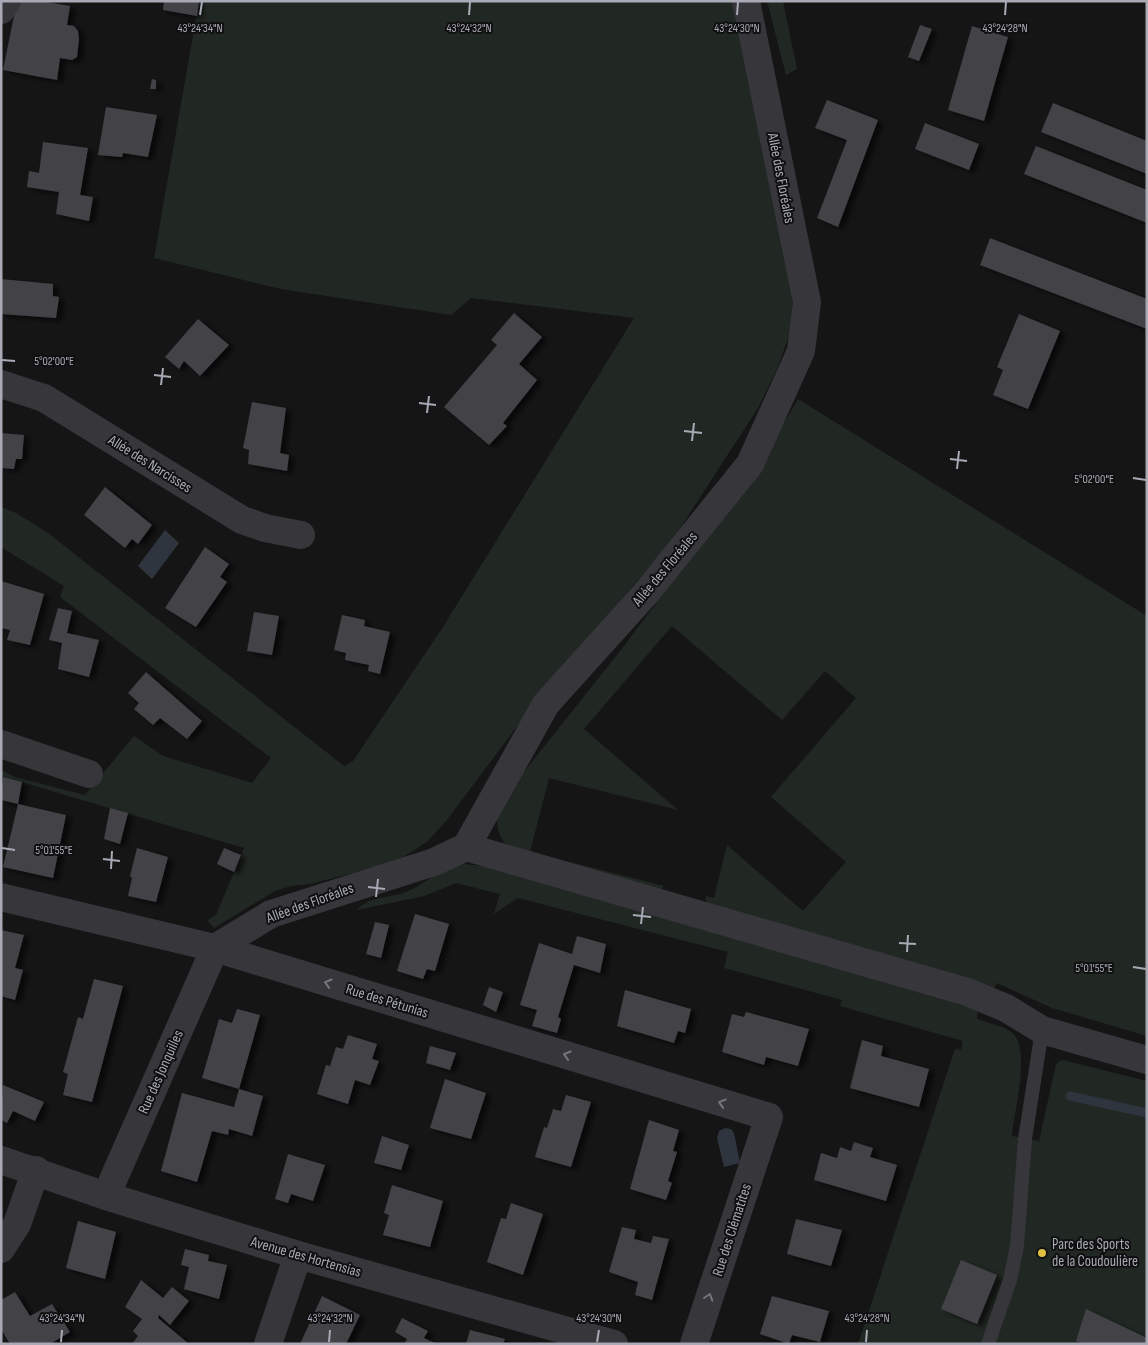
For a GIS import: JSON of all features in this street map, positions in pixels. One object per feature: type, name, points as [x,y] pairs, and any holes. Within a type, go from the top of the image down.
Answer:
[{"type":"street","points":[[1,10],[7,1]]},
{"type":"street","name":"Allée des Floréales","points":[[215,948],[271,914],[434,862],[466,847],[546,704],[646,593],[750,464],[801,351],[807,302],[746,1]]},
{"type":"street","name":"Allée des Narcisses","points":[[1,384],[44,398],[242,520],[265,528],[301,535]]},
{"type":"street","points":[[1,744],[89,774]]},
{"type":"street","points":[[466,847],[967,992],[1006,1008],[1042,1030],[1147,1060]]},
{"type":"street","name":"Rue des Pétunias","points":[[1,897],[215,948],[769,1117]]},
{"type":"street","name":"Rue des Jonquilles","points":[[106,1196],[215,948]]},
{"type":"street","name":"Rue des Clématites","points":[[694,1344],[769,1117]]},
{"type":"street","name":"Avenue des Hortensias","points":[[1,1160],[36,1170],[106,1196],[298,1255],[614,1344]]},
{"type":"street","points":[[1,1249],[17,1224],[36,1170]]},
{"type":"street","points":[[268,1344],[298,1255]]},
{"type":"lane","points":[[988,1344],[1010,1280],[1016,1246],[1025,1139],[1042,1030]]},
{"type":"shaded area","points":[[199,1],[733,1],[793,286],[792,327],[777,369],[758,408],[673,539],[545,689],[447,820],[427,842],[403,857],[384,865],[275,891],[214,928],[207,920],[216,915],[244,848],[1,776],[1,770],[15,777],[85,795],[134,736],[163,756],[252,783],[271,758],[60,597],[64,586],[1,547],[1,507],[16,513],[48,533],[344,766],[353,761],[443,627],[634,318],[471,298],[451,315],[281,289],[154,258]]},
{"type":"shaded area","points":[[767,1],[783,1],[797,69],[786,75]]},
{"type":"shaded area","points":[[798,399],[1147,616],[1147,1036],[1052,1008],[997,983],[993,990],[707,905],[705,896],[714,898],[727,845],[803,911],[846,862],[771,797],[856,698],[825,671],[782,720],[672,626],[584,729],[678,810],[549,778],[530,852],[664,886],[660,891],[513,853],[500,836],[498,828],[499,813],[512,787],[624,646],[757,469]]},
{"type":"shaded area","points":[[165,530],[179,543],[152,579],[138,566]]},
{"type":"shaded area","points":[[465,864],[489,867],[978,1010],[977,1019],[1010,1031],[1017,1039],[1020,1050],[1020,1080],[1012,1136],[1039,1141],[1056,1064],[1062,1060],[1147,1081],[1147,1344],[858,1344],[955,1049],[961,1050],[963,1041],[840,1006],[842,1000],[724,968],[728,952],[518,898],[494,914],[500,894],[456,883],[424,896],[357,910],[367,902],[404,893],[447,869]]},
{"type":"shaded area","points":[[725,1128],[731,1129],[734,1133],[740,1163],[724,1167],[717,1138],[719,1131]]},
{"type":"building","points":[[17,1],[41,1],[70,6],[67,25],[74,26],[78,31],[77,57],[72,60],[60,58],[57,80],[3,70]]},
{"type":"building","points":[[164,1],[199,1],[197,16],[163,10]]},
{"type":"building","points":[[920,25],[932,29],[919,61],[908,57]]},
{"type":"building","points":[[972,26],[1008,37],[984,121],[948,110]]},
{"type":"building","points":[[152,79],[156,80],[156,89],[150,89]]},
{"type":"building","points":[[827,100],[878,120],[838,227],[817,218],[847,140],[815,128]]},
{"type":"building","points":[[1053,103],[1147,141],[1147,174],[1041,132]]},
{"type":"building","points":[[106,107],[157,115],[148,157],[123,153],[122,157],[98,155]]},
{"type":"building","points":[[925,123],[979,144],[969,170],[915,149]]},
{"type":"building","points":[[43,142],[88,148],[80,195],[93,197],[89,221],[56,214],[59,192],[27,187],[29,171],[39,173]]},
{"type":"building","points":[[1036,146],[1147,190],[1147,223],[1024,174]]},
{"type":"building","points":[[990,238],[1147,299],[1147,329],[980,265]]},
{"type":"building","points":[[1,279],[53,284],[53,296],[59,297],[56,318],[1,314]]},
{"type":"building","points":[[514,313],[542,337],[519,364],[537,380],[503,423],[507,426],[489,445],[444,407],[497,345],[491,340]]},
{"type":"building","points":[[1019,314],[1060,331],[1028,409],[993,395],[1003,370],[997,367]]},
{"type":"building","points":[[198,319],[229,345],[200,376],[184,361],[179,369],[165,357]]},
{"type":"building","points":[[252,402],[286,408],[280,453],[289,455],[287,471],[248,464],[249,450],[243,448]]},
{"type":"building","points":[[1,433],[24,435],[22,459],[16,459],[14,469],[1,468]]},
{"type":"building","points":[[105,487],[152,525],[138,544],[132,539],[125,548],[84,515]]},
{"type":"building","points":[[205,547],[229,564],[220,577],[227,582],[196,627],[165,608]]},
{"type":"building","points":[[1,581],[44,594],[30,645],[7,640],[10,630],[1,628]]},
{"type":"building","points":[[58,608],[72,611],[67,633],[99,640],[89,677],[58,669],[62,643],[49,640]]},
{"type":"building","points":[[254,612],[279,616],[272,655],[247,651]]},
{"type":"building","points":[[342,615],[365,620],[364,626],[390,632],[380,674],[368,671],[369,665],[345,660],[346,653],[334,650]]},
{"type":"building","points":[[146,672],[202,721],[187,739],[160,718],[153,725],[134,709],[139,703],[128,693]]},
{"type":"building","points":[[3,777],[22,782],[18,804],[1,800]]},
{"type":"building","points":[[18,804],[66,815],[53,878],[3,867]]},
{"type":"building","points":[[110,808],[128,813],[120,844],[104,839]]},
{"type":"building","points":[[137,848],[168,857],[156,902],[128,896],[132,878],[130,876]]},
{"type":"building","points":[[224,848],[241,855],[234,872],[217,864]]},
{"type":"building","points":[[415,914],[449,924],[435,971],[427,969],[423,979],[397,971]]},
{"type":"building","points":[[375,922],[389,925],[381,958],[366,954]]},
{"type":"building","points":[[1,930],[24,935],[15,968],[23,970],[15,1000],[1,996]]},
{"type":"building","points":[[577,936],[606,944],[600,973],[574,965],[558,1017],[561,1019],[557,1033],[532,1026],[537,1010],[520,1005],[539,943],[572,954]]},
{"type":"building","points":[[94,979],[123,986],[92,1102],[63,1095],[68,1074],[63,1072],[78,1017],[83,1019]]},
{"type":"building","points":[[489,987],[503,992],[496,1012],[483,1005]]},
{"type":"building","points":[[625,990],[691,1009],[685,1033],[678,1031],[674,1043],[617,1026]]},
{"type":"building","points":[[237,1009],[260,1015],[239,1089],[202,1078],[219,1019],[232,1023]]},
{"type":"building","points":[[746,1012],[809,1029],[798,1066],[766,1057],[764,1065],[722,1052],[732,1014],[744,1017]]},
{"type":"building","points":[[348,1035],[377,1044],[372,1059],[379,1061],[370,1085],[355,1080],[348,1104],[317,1094],[326,1065],[330,1066],[336,1047],[343,1049]]},
{"type":"building","points":[[862,1040],[883,1046],[881,1056],[929,1069],[919,1107],[850,1088]]},
{"type":"building","points":[[430,1046],[456,1053],[450,1070],[426,1063]]},
{"type":"building","points":[[445,1079],[486,1093],[471,1139],[430,1128]]},
{"type":"building","points":[[3,1085],[44,1102],[35,1121],[13,1111],[7,1123],[1,1120]]},
{"type":"building","points":[[239,1089],[263,1096],[252,1136],[229,1129],[228,1135],[212,1131],[197,1182],[161,1171],[182,1093],[234,1107]]},
{"type":"building","points":[[566,1095],[591,1102],[571,1167],[535,1157],[544,1127],[547,1128],[553,1109],[561,1111]]},
{"type":"building","points":[[649,1120],[679,1130],[673,1151],[677,1152],[668,1181],[672,1183],[666,1200],[630,1189]]},
{"type":"building","points":[[382,1136],[409,1145],[401,1170],[374,1163]]},
{"type":"building","points":[[854,1142],[873,1148],[870,1157],[897,1165],[886,1201],[814,1180],[821,1153],[837,1158],[840,1147],[851,1151]]},
{"type":"building","points":[[288,1154],[325,1165],[313,1201],[291,1194],[288,1203],[275,1199]]},
{"type":"building","points":[[392,1185],[443,1201],[430,1247],[383,1235],[389,1215],[384,1213]]},
{"type":"building","points":[[511,1203],[543,1214],[523,1275],[487,1262],[501,1218],[506,1219]]},
{"type":"building","points":[[796,1219],[842,1230],[831,1266],[787,1254]]},
{"type":"building","points":[[78,1221],[116,1232],[105,1279],[66,1268]]},
{"type":"building","points":[[622,1227],[636,1230],[634,1239],[651,1243],[653,1236],[669,1239],[652,1300],[635,1295],[638,1282],[609,1272]]},
{"type":"building","points":[[185,1249],[209,1255],[208,1261],[227,1265],[219,1299],[184,1289],[189,1267],[181,1265]]},
{"type":"building","points":[[961,1260],[997,1275],[977,1324],[941,1309]]},
{"type":"building","points":[[141,1280],[163,1298],[172,1287],[189,1301],[170,1325],[159,1315],[158,1318],[189,1344],[132,1344],[138,1336],[133,1331],[142,1319],[125,1307]]},
{"type":"building","points":[[15,1292],[30,1316],[52,1304],[70,1332],[50,1344],[10,1344],[1,1329],[1,1300]]},
{"type":"building","points":[[322,1296],[360,1315],[346,1344],[300,1344]]},
{"type":"building","points":[[772,1296],[829,1311],[820,1342],[792,1335],[789,1344],[760,1334]]},
{"type":"building","points":[[1086,1309],[1147,1338],[1147,1344],[1085,1344],[1076,1341]]},
{"type":"building","points":[[402,1318],[428,1331],[424,1338],[437,1344],[404,1344],[407,1339],[395,1332]]},
{"type":"building","points":[[470,1330],[505,1339],[503,1344],[466,1344]]},
{"type":"waterway","points":[[1070,1096],[1147,1113]]},
{"type":"place","name":"Parc des Sports de la Coudoulière","points":[[1042,1253]]}]
